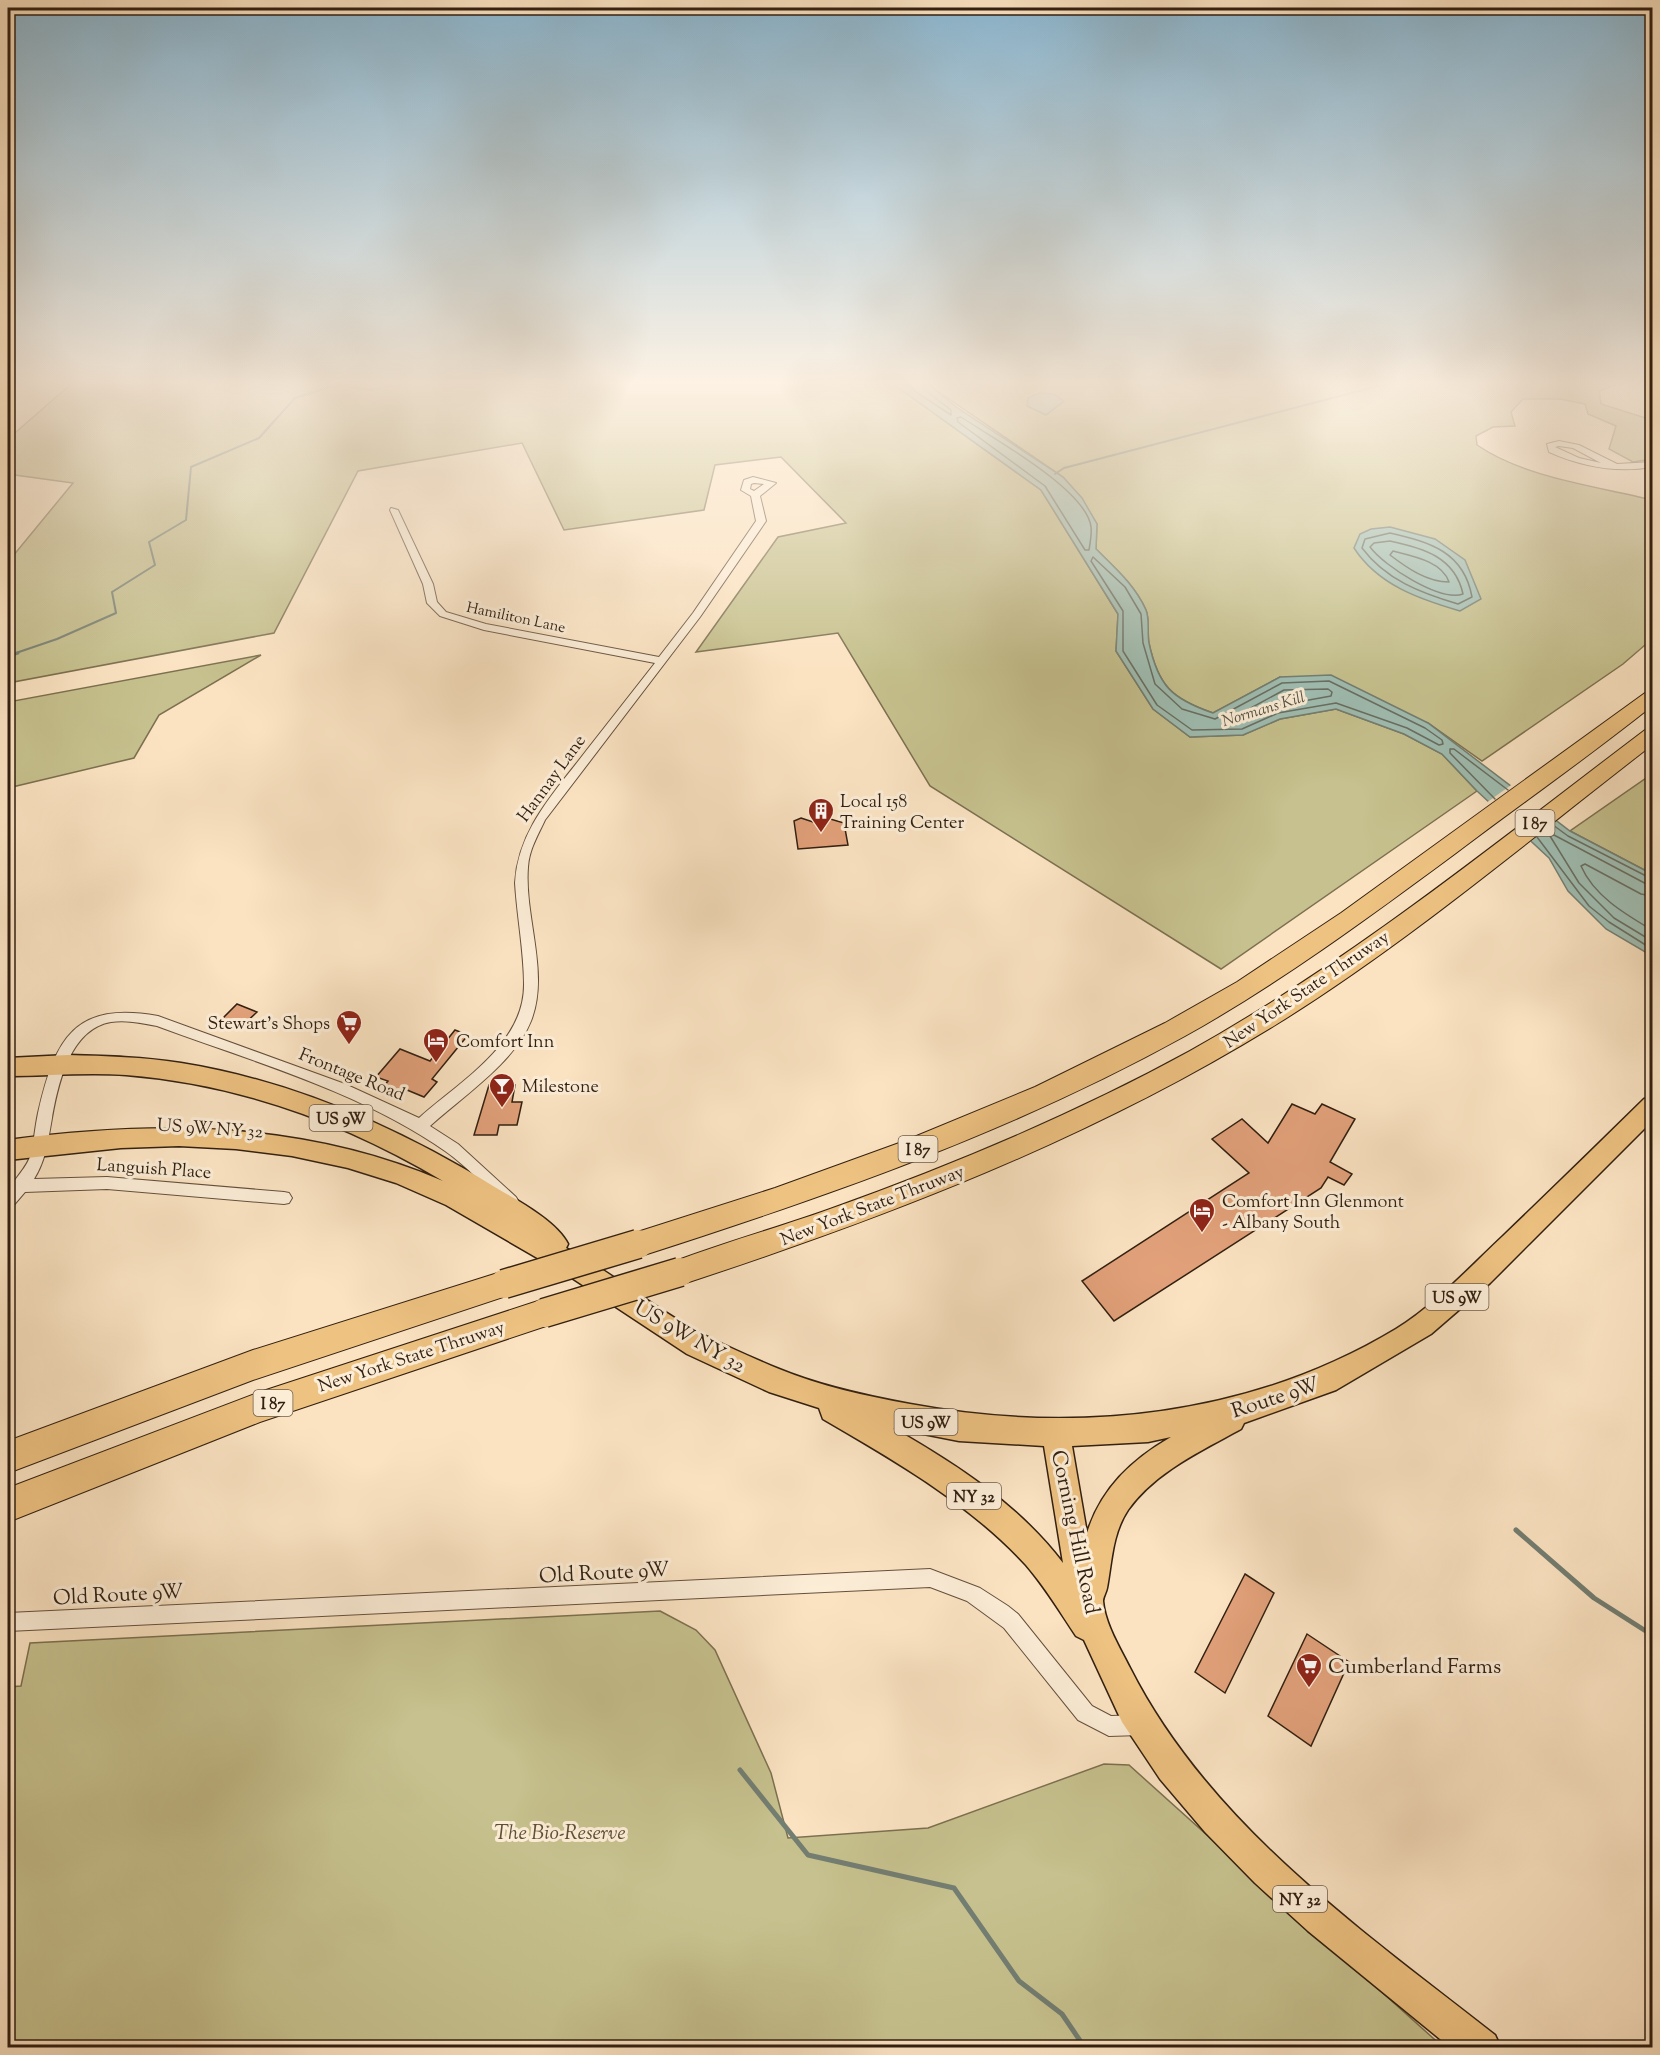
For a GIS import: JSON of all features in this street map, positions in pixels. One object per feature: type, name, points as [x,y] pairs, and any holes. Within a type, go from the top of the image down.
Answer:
[{"type":"highway","name":"New York State Thruway","points":[[8,1457],[253,1365],[504,1284],[638,1244],[867,1169],[1065,1086],[1148,1044],[1239,993],[1318,942],[1653,697]]},
{"type":"highway","name":"New York State Thruway","points":[[8,1505],[260,1407],[544,1313],[785,1238],[910,1193],[1008,1152],[1130,1095],[1202,1056],[1300,997],[1359,957],[1653,735]]},
{"type":"main road","name":"US 9W","points":[[8,1067],[59,1063],[175,1070],[219,1077],[284,1095],[405,1148],[527,1219],[585,1271]]},
{"type":"main road","name":"Route 9W","points":[[800,1390],[872,1411],[922,1421],[1007,1431],[1056,1433],[1099,1432],[1178,1423],[1258,1404],[1334,1377],[1377,1354],[1424,1324],[1476,1280],[1653,1106]]},
{"type":"main road","points":[[8,1136],[41,1138]]},
{"type":"main road","name":"US 9W","points":[[8,1150],[41,1138],[200,1136],[287,1146],[372,1164],[456,1198],[585,1271]]},
{"type":"main road","name":"US 9W NY 32","points":[[585,1271],[695,1343],[747,1369],[800,1390]]},
{"type":"main road","name":"NY 32","points":[[800,1390],[937,1470],[1001,1519],[1051,1572],[1105,1651]]},
{"type":"main road","points":[[1089,1607],[1093,1563],[1101,1530],[1123,1491],[1153,1464],[1258,1404]]},
{"type":"main road","name":"Corning Hill Road","points":[[1056,1433],[1076,1556],[1089,1607],[1105,1651],[1143,1725],[1197,1798],[1245,1848],[1333,1929],[1482,2048]]},
{"type":"street","name":"Hannay Lane","points":[[421,1125],[510,1044],[526,1019],[530,977],[521,868],[531,837],[540,819],[697,615],[761,521],[755,495]]},
{"type":"street","name":"Hamiliton Lane","points":[[394,510],[428,584],[432,603],[442,614],[484,627],[662,661]]},
{"type":"street","name":"Frontage Road","points":[[8,1201],[21,1186],[35,1163],[59,1063],[71,1040],[86,1026],[111,1016],[134,1016],[158,1021],[340,1088],[421,1125],[471,1163],[527,1219]]},
{"type":"street","name":"Languish Place","points":[[21,1186],[107,1183],[284,1198]]},
{"type":"street","name":"Old Route 9W","points":[[8,1622],[930,1578],[954,1584],[980,1596],[998,1609],[1011,1621],[1085,1713],[1109,1726],[1143,1725]]},
{"type":"green space","points":[[51,480],[353,480],[274,633],[8,683],[8,562],[73,483]]},
{"type":"green space","points":[[540,480],[711,480],[704,510],[564,530]]},
{"type":"green space","points":[[804,480],[1027,480],[1041,490],[1118,614],[1116,651],[1153,709],[1190,737],[1243,735],[1280,719],[1336,709],[1404,734],[1442,754],[1477,791],[1221,969],[930,786],[838,633],[696,652],[778,537],[846,523]]},
{"type":"green space","points":[[1065,480],[1562,480],[1652,500],[1652,639],[1623,664],[1482,761],[1428,723],[1280,677],[1213,713],[1177,696],[1162,680],[1149,643],[1146,610],[1130,585],[1096,549],[1097,524],[1081,498]]},
{"type":"green space","points":[[261,655],[159,715],[134,758],[8,788],[8,702]]},
{"type":"green space","points":[[1652,774],[1652,874],[1570,831]]},
{"type":"green space","name":"The Bio-Reserve","points":[[660,1611],[696,1630],[715,1650],[771,1773],[788,1838],[928,1828],[1104,1764],[1129,1765],[1443,2047],[8,2048],[8,1687],[21,1686],[30,1643]]},
{"type":"water","name":"Normans Kill","points":[[1027,480],[1066,480],[1082,498],[1097,524],[1096,549],[1124,577],[1146,610],[1149,643],[1157,670],[1162,680],[1177,696],[1213,713],[1280,677],[1331,675],[1428,723],[1570,831],[1652,874],[1652,956],[1606,929],[1568,891],[1549,858],[1477,791],[1442,754],[1404,734],[1336,709],[1280,719],[1243,735],[1190,737],[1153,709],[1116,651],[1118,614],[1041,490]]},
{"type":"water","points":[[1390,527],[1435,539],[1465,560],[1481,599],[1460,611],[1415,596],[1375,572],[1354,548],[1360,534],[1371,529]]},
{"type":"pier","points":[[1514,783],[1559,819],[1529,843],[1486,803]]},
{"type":"building","name":"Local 158 Training Center","points":[[801,818],[813,822],[827,818],[844,823],[848,845],[798,849],[794,821]]},
{"type":"building","points":[[237,1004],[257,1012],[240,1028],[221,1020]]},
{"type":"building","name":"Comfort Inn","points":[[455,1030],[468,1035],[432,1079],[437,1082],[424,1097],[407,1090],[404,1094],[384,1086],[388,1081],[376,1077],[400,1049],[430,1061]]},
{"type":"building","name":"Milestone","points":[[489,1085],[515,1085],[512,1102],[522,1102],[517,1125],[499,1125],[497,1135],[474,1135]]},
{"type":"building","name":"Comfort Inn Glenmont - Albany South","points":[[1292,1104],[1315,1114],[1322,1104],[1355,1119],[1330,1162],[1352,1174],[1344,1185],[1328,1177],[1321,1188],[1114,1321],[1082,1281],[1249,1173],[1212,1139],[1242,1119],[1268,1143]]},
{"type":"building","points":[[1245,1574],[1274,1593],[1225,1693],[1195,1672]]},
{"type":"building","name":"Cumberland Farms","points":[[1307,1634],[1349,1662],[1311,1746],[1268,1716]]},
{"type":"waterway","points":[[13,654],[57,639],[116,613],[112,592],[155,565],[149,542],[186,520],[190,480]]},
{"type":"waterway","points":[[8,656],[18,653]]},
{"type":"waterway","points":[[1516,1530],[1594,1598],[1652,1635]]},
{"type":"waterway","points":[[740,1770],[808,1855],[954,1888],[1019,1981],[1062,2014],[1085,2048]]},
{"type":"place","name":"Local 158 Training Center","points":[[821,834]]},
{"type":"place","name":"Stewart's Shops","points":[[349,1046]]},
{"type":"place","name":"Comfort Inn","points":[[436,1064]]},
{"type":"place","name":"Milestone","points":[[502,1109]]},
{"type":"place","name":"Comfort Inn Glenmont - Albany South","points":[[1202,1234]]},
{"type":"place","name":"Cumberland Farms","points":[[1309,1689]]}]
